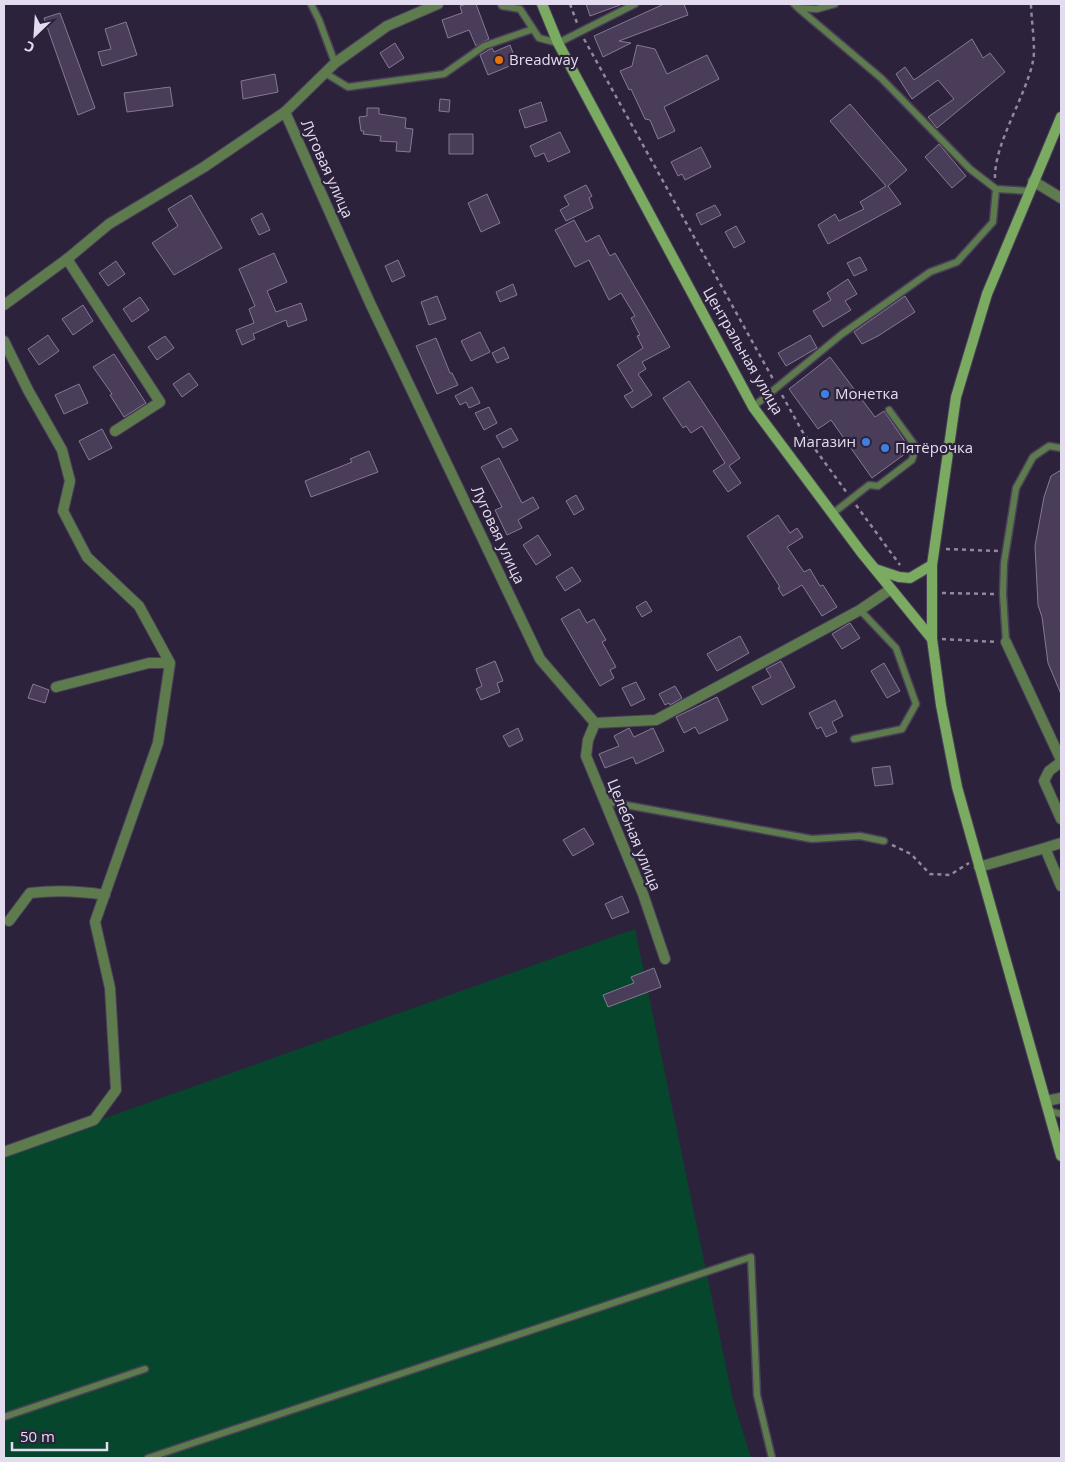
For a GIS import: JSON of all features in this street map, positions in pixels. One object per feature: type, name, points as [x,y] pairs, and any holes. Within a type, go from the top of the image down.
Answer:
[{"type":"main road","name":"Центральная улица","points":[[542,4],[558,43],[753,407],[874,569],[932,639]]},
{"type":"main road","points":[[1061,117],[987,294],[956,397],[934,549],[931,592],[932,639],[941,705],[957,787],[1061,1156]]},
{"type":"main road","points":[[874,569],[899,577],[910,578],[932,565]]},
{"type":"street","name":"Луговая улица","points":[[438,4],[387,26],[335,63],[285,112],[370,303],[540,659],[595,723]]},
{"type":"street","points":[[4,305],[67,259],[109,224],[204,167],[285,112]]},
{"type":"street","points":[[1033,181],[1061,198]]},
{"type":"street","points":[[67,259],[160,402],[116,431]]},
{"type":"street","points":[[4,341],[28,390],[62,450],[70,481],[63,512],[86,558],[139,606],[170,663],[158,743],[95,922],[110,988],[116,1090],[94,1120],[4,1152]]},
{"type":"street","points":[[595,723],[656,720],[860,610],[891,589]]},
{"type":"street","points":[[1006,642],[1061,761],[1049,771],[1044,781],[1061,819]]},
{"type":"street","points":[[56,687],[149,663],[170,663]]},
{"type":"street","name":"Целебная улица","points":[[595,723],[588,740],[586,756],[643,894],[665,959]]},
{"type":"street","points":[[978,862],[1061,843]]},
{"type":"street","points":[[1045,848],[1061,886]]},
{"type":"street","points":[[9,921],[30,893],[51,890],[83,891],[105,895]]},
{"type":"street","points":[[1047,1106],[1061,1098]]},
{"type":"lane","points":[[311,4],[335,63]]},
{"type":"lane","points":[[501,4],[502,6],[520,9],[539,38],[558,43],[636,4]]},
{"type":"lane","points":[[796,6],[817,9],[835,4]]},
{"type":"lane","points":[[796,6],[881,78],[970,169],[996,189],[1029,191]]},
{"type":"lane","points":[[325,73],[348,87],[444,74],[484,46],[533,29]]},
{"type":"lane","points":[[753,407],[842,334],[930,272],[957,262],[993,222],[996,189]]},
{"type":"lane","points":[[832,514],[869,485],[878,486],[912,460],[916,447],[889,410]]},
{"type":"lane","points":[[1006,642],[1003,594],[1006,551],[1016,488],[1033,457],[1049,446],[1061,448]]},
{"type":"lane","points":[[854,739],[902,729],[916,704],[896,648],[860,610]]},
{"type":"lane","points":[[604,801],[812,840],[860,836],[884,841]]},
{"type":"lane","points":[[1047,1106],[1061,1114]]},
{"type":"lane","points":[[148,1458],[751,1257],[756,1395],[772,1458]]},
{"type":"lane","points":[[4,1417],[145,1368]]},
{"type":"path","points":[[570,4],[580,33],[802,431],[910,578]]},
{"type":"path","points":[[996,189],[995,168],[1034,60],[1031,4]]},
{"type":"path","points":[[934,549],[1006,551]]},
{"type":"path","points":[[931,592],[1003,594]]},
{"type":"path","points":[[932,639],[1006,642]]},
{"type":"path","points":[[884,841],[911,854],[930,874],[950,876],[978,862]]},
{"type":"green space","points":[[635,929],[733,1400],[751,1458],[4,1458],[4,1154]]},
{"type":"building","points":[[476,4],[489,39],[476,46],[469,30],[448,38],[442,20],[462,13],[460,6]]},
{"type":"building","points":[[586,4],[620,4],[620,5],[590,16]]},
{"type":"building","points":[[664,4],[684,4],[688,15],[619,41],[631,43],[603,57],[594,36]]},
{"type":"building","points":[[60,13],[95,108],[78,115],[44,18]]},
{"type":"building","points":[[126,22],[137,55],[102,66],[98,52],[111,49],[105,29]]},
{"type":"building","points":[[972,39],[983,58],[990,53],[1005,72],[937,128],[928,117],[954,99],[938,80],[912,99],[896,74],[905,67],[914,80]]},
{"type":"building","points":[[395,43],[404,58],[389,68],[380,53]]},
{"type":"building","name":"Breadway","points":[[510,45],[517,63],[488,75],[480,55],[492,48],[494,52]]},
{"type":"building","points":[[637,45],[655,49],[667,74],[707,55],[719,79],[664,107],[675,131],[658,139],[650,120],[645,119],[620,71],[632,66]]},
{"type":"building","points":[[275,74],[278,92],[243,99],[241,81]]},
{"type":"building","points":[[170,87],[173,106],[127,112],[124,93]]},
{"type":"building","points":[[440,99],[450,100],[449,112],[439,111]]},
{"type":"building","points":[[541,102],[547,121],[525,128],[519,110]]},
{"type":"building","points":[[850,104],[907,170],[888,186],[901,204],[828,244],[818,225],[835,214],[839,221],[864,209],[860,202],[886,186],[830,121]]},
{"type":"building","points":[[367,108],[379,108],[379,114],[406,118],[405,128],[413,129],[410,152],[396,151],[397,142],[380,141],[381,136],[363,134],[364,131],[361,131],[359,117],[367,116]]},
{"type":"building","points":[[560,132],[570,152],[548,162],[544,153],[535,157],[530,146]]},
{"type":"building","points":[[449,134],[473,134],[473,154],[449,154]]},
{"type":"building","points":[[939,144],[966,176],[952,188],[925,157]]},
{"type":"building","points":[[701,147],[711,167],[685,180],[682,174],[678,176],[671,162]]},
{"type":"building","points":[[586,185],[592,196],[589,198],[593,208],[566,221],[560,210],[569,205],[564,196]]},
{"type":"building","points":[[487,194],[500,223],[481,232],[468,203]]},
{"type":"building","points":[[191,195],[222,248],[174,275],[152,243],[178,226],[168,209]]},
{"type":"building","points":[[715,205],[721,215],[701,225],[696,214]]},
{"type":"building","points":[[262,213],[270,230],[259,235],[251,219]]},
{"type":"building","points":[[574,220],[586,242],[599,235],[610,256],[615,253],[670,347],[642,362],[646,369],[638,374],[652,395],[632,408],[624,396],[633,391],[617,365],[643,348],[637,336],[640,335],[631,318],[635,316],[621,293],[609,300],[589,260],[575,267],[555,230]]},
{"type":"building","points":[[736,226],[745,242],[734,248],[725,232]]},
{"type":"building","points":[[274,253],[287,282],[267,291],[276,312],[301,303],[307,320],[288,327],[286,320],[253,334],[255,339],[242,345],[236,330],[254,323],[249,309],[255,306],[239,269]]},
{"type":"building","points":[[860,257],[867,270],[854,276],[847,263]]},
{"type":"building","points":[[398,260],[405,276],[392,282],[385,266]]},
{"type":"building","points":[[116,261],[125,274],[108,286],[99,273]]},
{"type":"building","points":[[848,279],[857,294],[845,301],[851,310],[823,327],[813,311],[831,300],[827,293]]},
{"type":"building","points":[[513,284],[517,295],[500,302],[496,292]]},
{"type":"building","points":[[437,296],[446,319],[429,325],[421,302]]},
{"type":"building","points":[[905,296],[915,312],[862,344],[854,332]]},
{"type":"building","points":[[140,297],[149,310],[132,322],[123,309]]},
{"type":"building","points":[[83,305],[93,321],[73,335],[62,319]]},
{"type":"building","points":[[480,332],[490,352],[471,361],[461,341]]},
{"type":"building","points":[[48,335],[59,351],[39,365],[28,349]]},
{"type":"building","points":[[810,335],[817,348],[786,366],[778,353]]},
{"type":"building","points":[[165,336],[174,348],[157,360],[148,347]]},
{"type":"building","points":[[436,338],[450,373],[452,373],[458,385],[437,394],[416,346]]},
{"type":"building","points":[[504,347],[509,358],[497,363],[492,353]]},
{"type":"building","points":[[114,354],[146,403],[124,417],[110,395],[112,394],[93,367]]},
{"type":"building","points":[[830,357],[875,417],[884,411],[910,449],[872,478],[831,420],[818,429],[789,389]]},
{"type":"building","points":[[189,373],[198,385],[182,397],[173,384]]},
{"type":"building","points":[[689,381],[740,458],[729,466],[741,483],[728,492],[713,471],[725,463],[702,426],[691,433],[686,426],[683,428],[663,398]]},
{"type":"building","points":[[79,384],[88,403],[64,414],[55,395]]},
{"type":"building","points":[[472,387],[480,403],[469,408],[466,402],[460,405],[455,396]]},
{"type":"building","points":[[489,407],[497,423],[484,430],[475,413]]},
{"type":"building","points":[[511,428],[518,440],[503,448],[496,436]]},
{"type":"building","points":[[102,429],[112,448],[89,460],[79,441]]},
{"type":"building","points":[[369,451],[378,472],[311,497],[305,481],[352,462],[350,459]]},
{"type":"building","points":[[499,458],[522,503],[533,497],[539,508],[518,520],[522,528],[507,535],[495,510],[502,507],[481,467]]},
{"type":"building","points":[[1061,470],[1061,694],[1048,663],[1042,617],[1038,605],[1035,546],[1044,497],[1051,476]]},
{"type":"building","points":[[576,495],[584,509],[574,515],[566,501]]},
{"type":"building","points":[[778,515],[790,533],[797,528],[803,537],[787,547],[804,572],[810,569],[820,586],[823,585],[837,607],[822,616],[802,585],[783,596],[778,588],[780,587],[747,536]]},
{"type":"building","points":[[538,535],[551,555],[536,565],[523,545]]},
{"type":"building","points":[[572,567],[581,581],[565,591],[556,577]]},
{"type":"building","points":[[646,601],[652,611],[642,617],[636,607]]},
{"type":"building","points":[[579,609],[587,623],[594,619],[606,640],[602,642],[616,667],[610,670],[614,678],[600,686],[561,619]]},
{"type":"building","points":[[850,623],[860,638],[842,649],[832,634]]},
{"type":"building","points":[[740,636],[749,653],[717,671],[707,654]]},
{"type":"building","points":[[495,661],[503,681],[497,683],[500,692],[481,700],[476,689],[482,686],[476,669]]},
{"type":"building","points":[[781,661],[795,687],[762,705],[752,687],[771,677],[766,669]]},
{"type":"building","points":[[884,663],[900,691],[887,698],[871,671]]},
{"type":"building","points":[[636,682],[645,699],[631,706],[622,688]]},
{"type":"building","points":[[33,684],[49,690],[45,703],[28,698]]},
{"type":"building","points":[[675,686],[682,698],[670,705],[669,703],[665,705],[659,694]]},
{"type":"building","points":[[717,697],[728,720],[699,734],[695,727],[684,733],[676,717]]},
{"type":"building","points":[[835,700],[843,716],[832,722],[837,732],[826,737],[821,727],[817,729],[809,713]]},
{"type":"building","points":[[518,728],[523,740],[509,747],[503,736]]},
{"type":"building","points":[[629,728],[634,737],[653,728],[664,751],[636,764],[633,757],[605,768],[599,754],[619,746],[614,736]]},
{"type":"building","points":[[890,766],[893,784],[875,786],[872,768]]},
{"type":"building","points":[[584,828],[594,844],[573,856],[563,840]]},
{"type":"building","points":[[622,896],[629,912],[612,919],[605,904]]},
{"type":"building","points":[[654,968],[661,987],[608,1007],[603,995],[634,983],[631,977]]},
{"type":"place","name":"Breadway","points":[[499,60]]},
{"type":"place","name":"Монетка","points":[[825,394]]},
{"type":"place","name":"Магазин","points":[[866,442]]},
{"type":"place","name":"Пятёрочка","points":[[885,448]]}]
